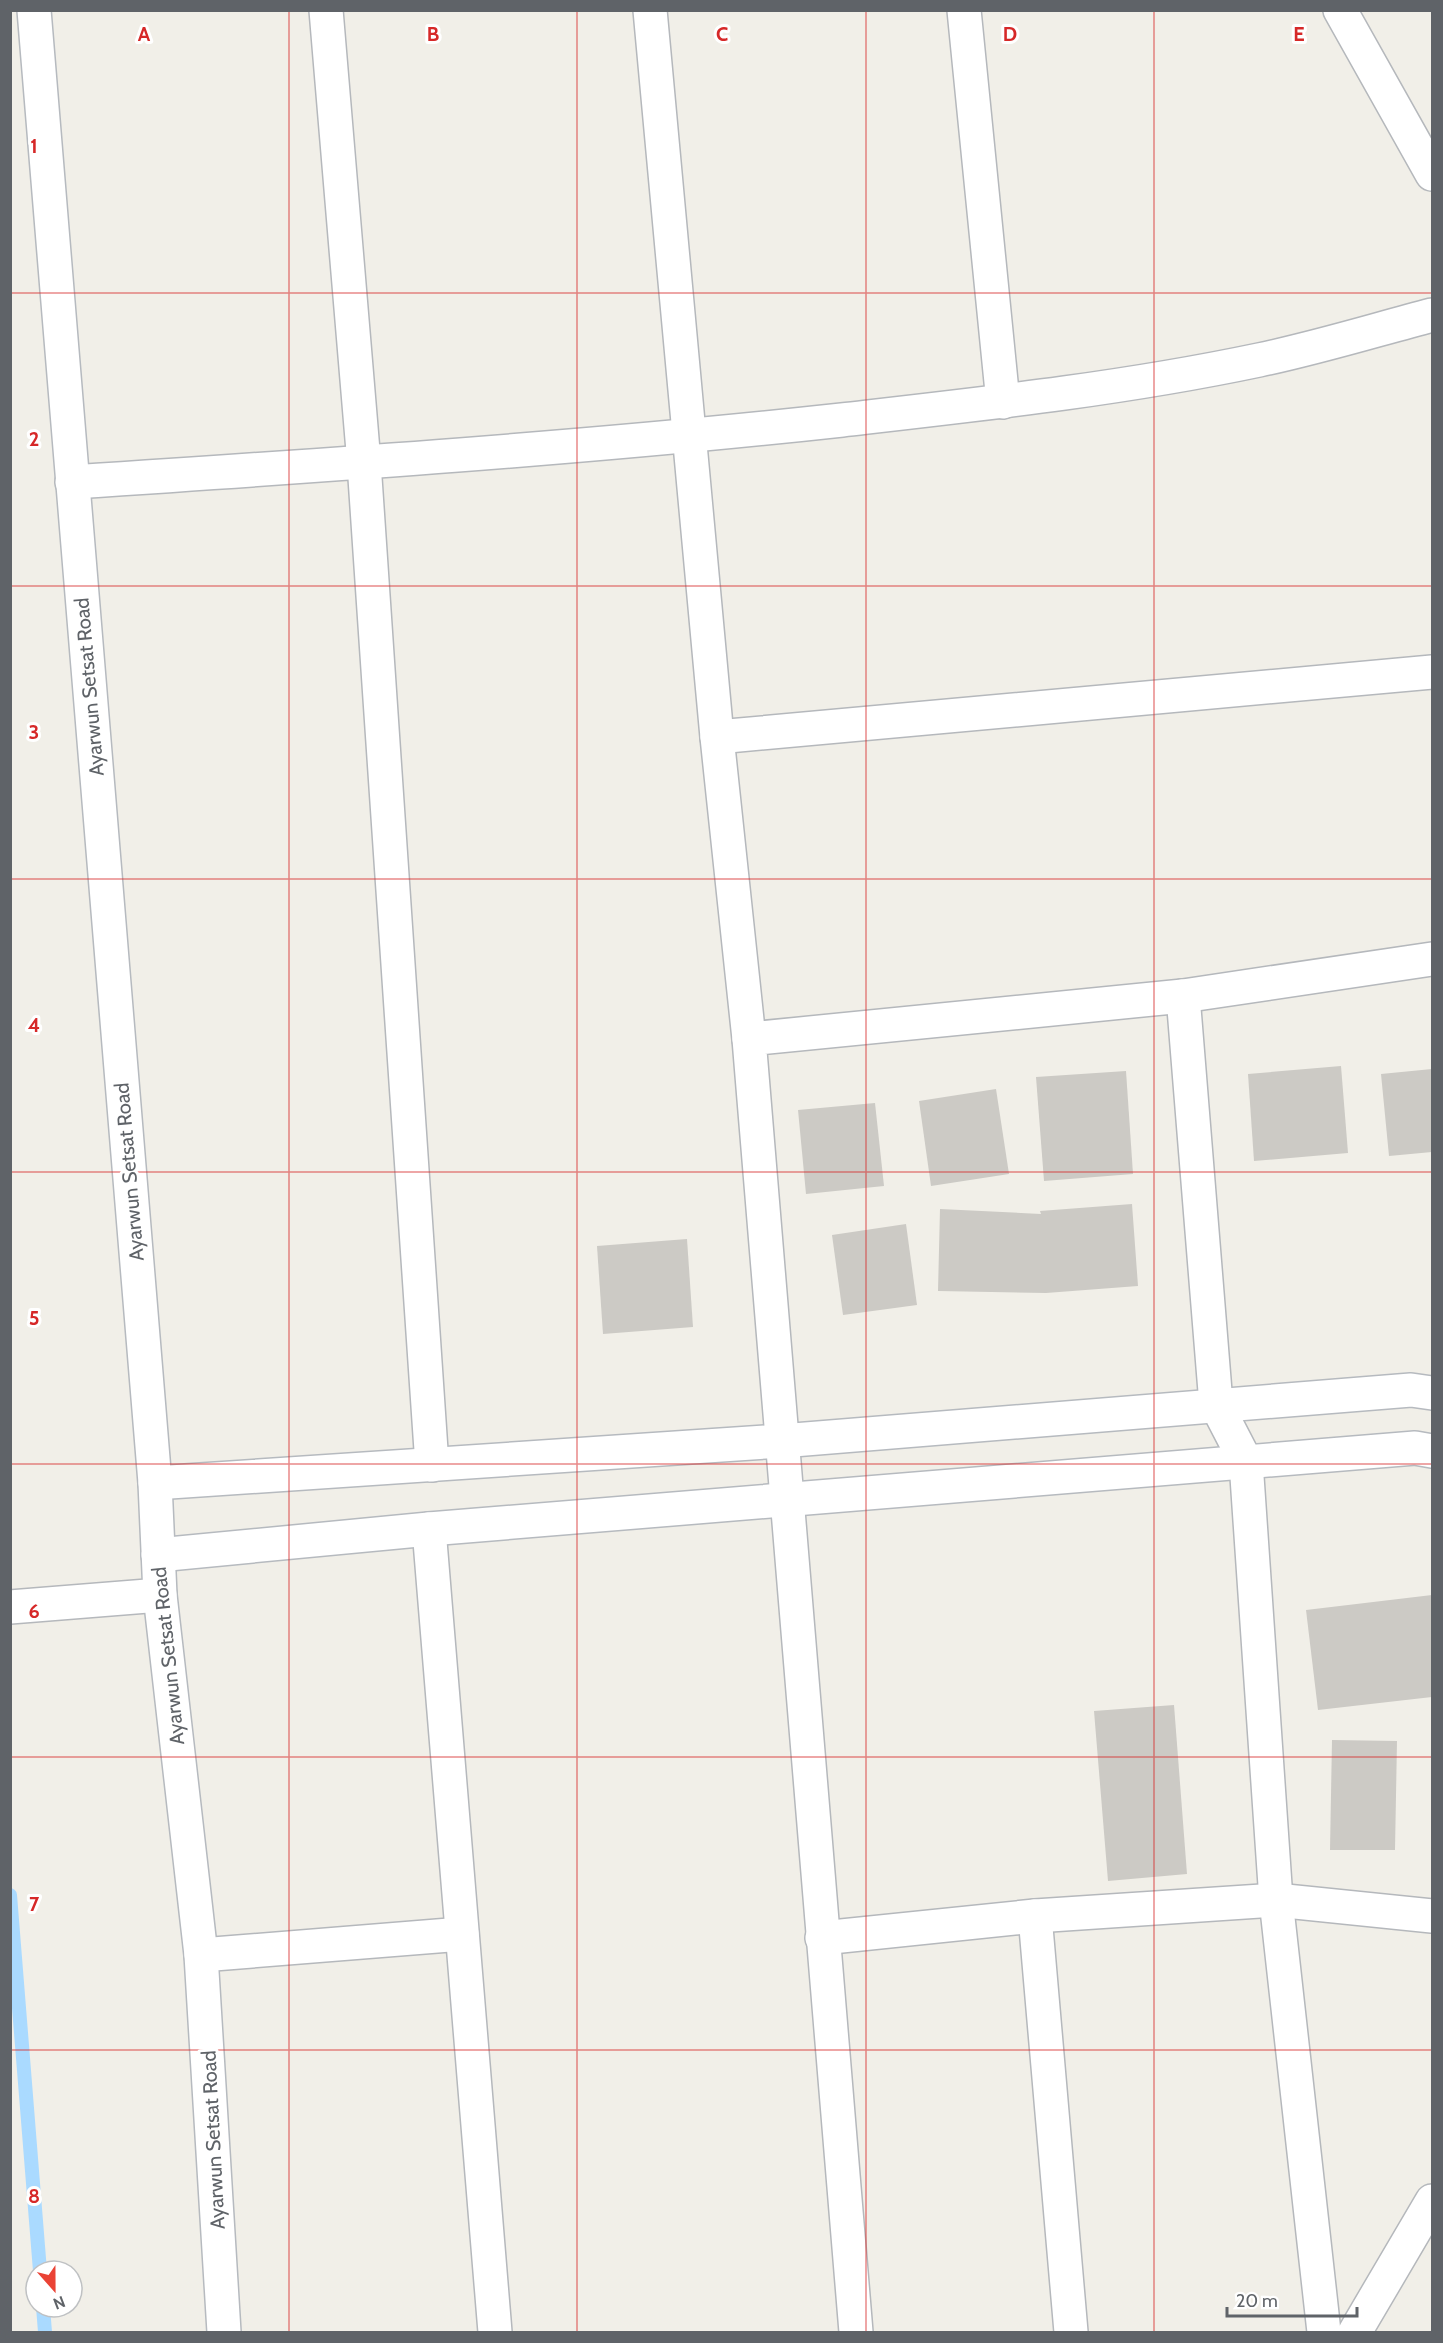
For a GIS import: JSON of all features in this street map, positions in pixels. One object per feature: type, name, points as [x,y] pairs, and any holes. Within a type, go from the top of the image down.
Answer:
[{"type":"street","name":"Ayarwun Setsat Road","points":[[34,10],[155,1483],[160,1595],[201,1955],[224,2332]]},
{"type":"street","points":[[326,10],[364,463],[432,1465]]},
{"type":"street","points":[[650,10],[717,737],[749,1039],[856,2332]]},
{"type":"street","points":[[964,10],[1003,402]]},
{"type":"street","points":[[1340,10],[1432,174]]},
{"type":"street","points":[[72,482],[364,463],[690,437],[1003,402],[1157,380],[1263,360],[1432,315]]},
{"type":"street","points":[[717,737],[1432,672]]},
{"type":"street","points":[[749,1039],[1184,996],[1432,959]]},
{"type":"street","points":[[1184,996],[1216,1404],[1246,1462],[1276,1900],[1324,2332]]},
{"type":"street","points":[[155,1483],[781,1441],[1411,1390],[1432,1393]]},
{"type":"street","points":[[159,1555],[429,1529],[786,1499],[1415,1448],[1432,1451]]},
{"type":"street","points":[[429,1529],[495,2332]]},
{"type":"street","points":[[14,1607],[160,1595]]},
{"type":"street","points":[[822,1938],[1035,1916],[1276,1900],[1432,1916]]},
{"type":"street","points":[[1035,1916],[1071,2332]]},
{"type":"street","points":[[201,1955],[462,1934]]},
{"type":"street","points":[[1355,2332],[1424,2233],[1432,2201]]},
{"type":"building","points":[[1341,1066],[1348,1153],[1254,1161],[1248,1074]]},
{"type":"building","points":[[1432,1069],[1432,1152],[1389,1156],[1381,1074]]},
{"type":"building","points":[[1126,1071],[1133,1174],[1044,1181],[1036,1077]]},
{"type":"building","points":[[996,1089],[1009,1174],[931,1186],[919,1101]]},
{"type":"building","points":[[875,1103],[884,1186],[806,1194],[798,1110]]},
{"type":"building","points":[[1132,1204],[1138,1286],[1046,1293],[938,1291],[940,1209],[1041,1214],[1040,1211]]},
{"type":"building","points":[[906,1224],[917,1305],[843,1315],[832,1235]]},
{"type":"building","points":[[687,1239],[693,1327],[603,1334],[597,1246]]},
{"type":"building","points":[[1432,1595],[1432,1697],[1318,1710],[1306,1610]]},
{"type":"building","points":[[1174,1705],[1187,1874],[1108,1881],[1094,1711]]},
{"type":"building","points":[[1332,1740],[1397,1741],[1395,1850],[1330,1850]]},
{"type":"waterway","points":[[10,1895],[39,2259]]},
{"type":"waterway","points":[[44,2319],[45,2332]]}]
